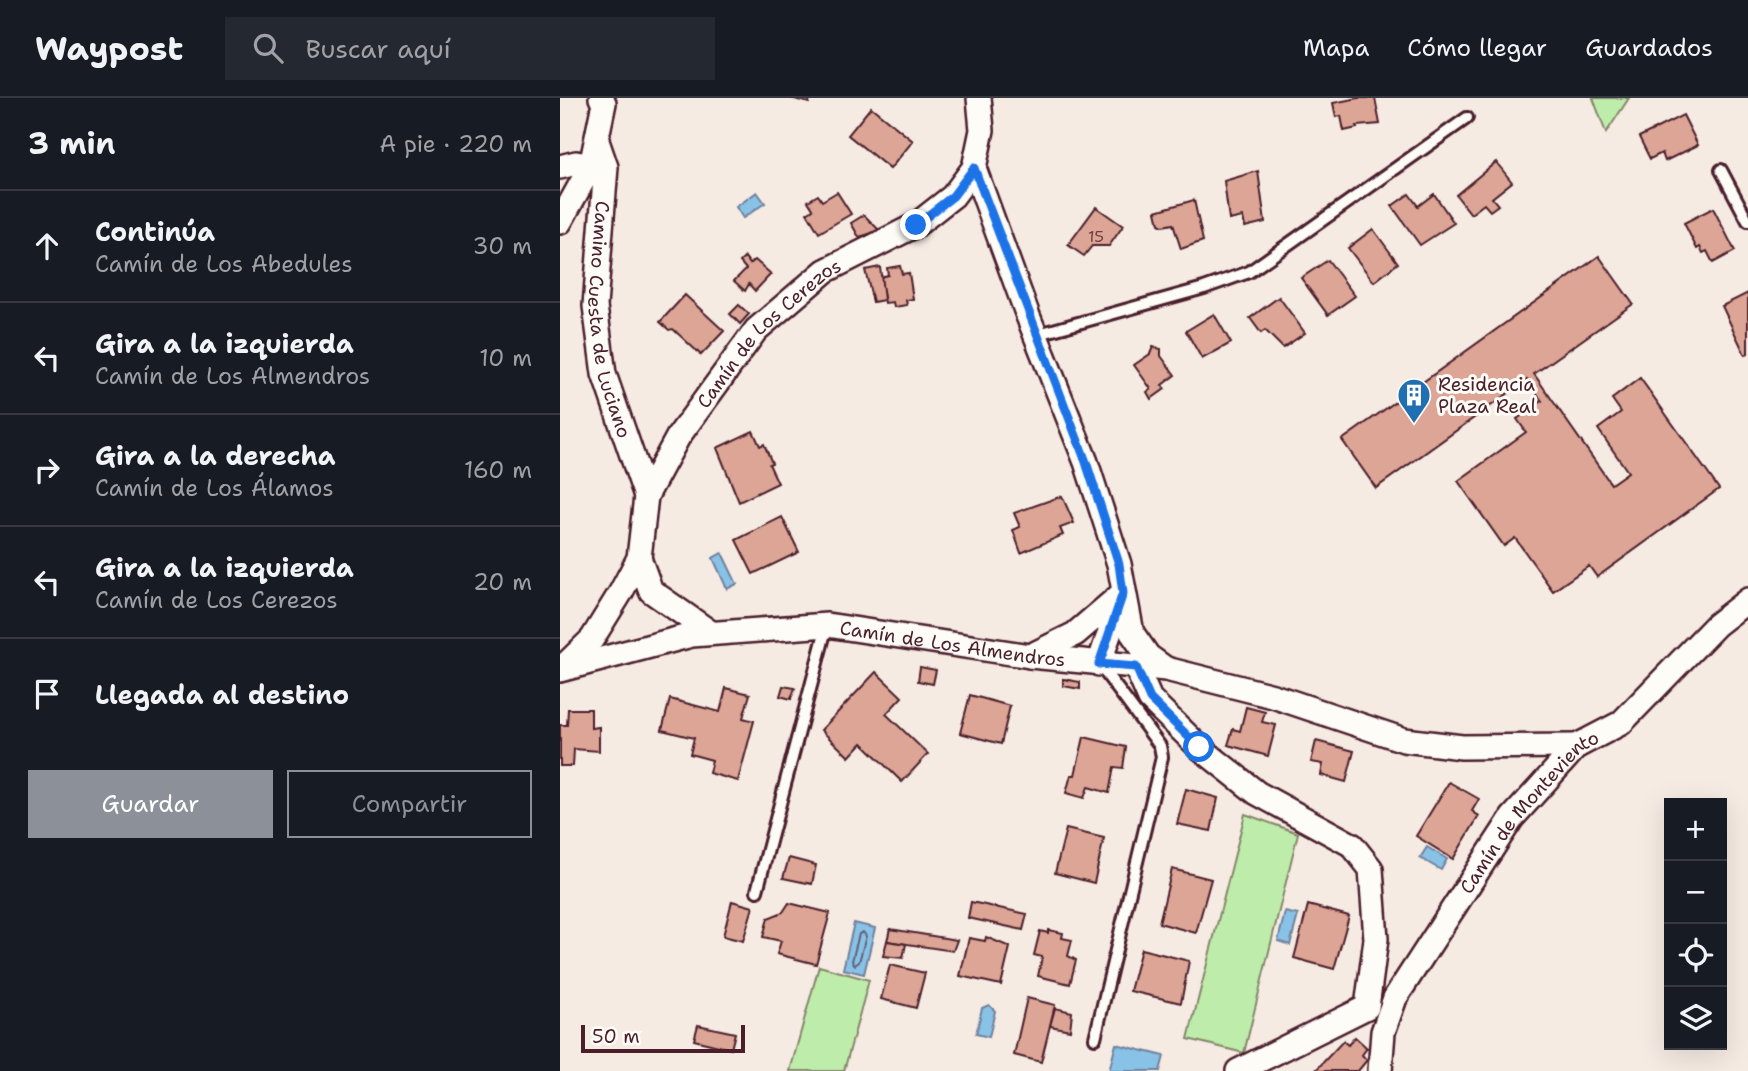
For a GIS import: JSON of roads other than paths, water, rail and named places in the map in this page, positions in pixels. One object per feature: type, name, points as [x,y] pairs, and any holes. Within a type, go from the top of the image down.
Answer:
[{"type":"street","points":[[979,98],[982,130],[974,168],[1035,335],[1086,462],[1119,564],[1132,633],[1148,656],[1166,669]]},
{"type":"street","points":[[560,222],[591,166],[605,100]]},
{"type":"street","name":"Camino Cuesta de Luciano","points":[[597,141],[606,167],[595,306],[604,374],[646,496]]},
{"type":"street","points":[[560,167],[576,163],[591,166]]},
{"type":"street","name":"Camín de Los Cerezos","points":[[639,558],[646,496],[678,437],[756,330],[825,271],[916,225],[953,196],[974,168]]},
{"type":"street","points":[[639,558],[650,591],[711,633]]},
{"type":"street","points":[[560,670],[592,639],[639,558]]},
{"type":"street","points":[[1030,656],[1075,634],[1123,593]]},
{"type":"street","points":[[1099,664],[1123,593]]},
{"type":"street","name":"Camín de Monteviento","points":[[1380,1071],[1373,1019],[1395,998],[1512,818],[1577,746],[1621,723],[1716,625],[1748,600]]},
{"type":"street","name":"Camín de Los Almendros","points":[[560,670],[692,635],[827,625],[1030,656],[1166,669],[1273,696],[1404,740],[1461,747],[1577,746]]},
{"type":"street","points":[[1136,667],[1150,699],[1199,747],[1257,793],[1352,845],[1371,869],[1376,939],[1373,1019],[1238,1071]]},
{"type":"lane","points":[[1035,335],[1203,288],[1249,272],[1466,118]]},
{"type":"lane","points":[[1721,170],[1748,221]]},
{"type":"lane","points":[[757,891],[827,625]]},
{"type":"lane","points":[[1095,1038],[1162,757],[1160,746],[1099,664]]},
{"type":"water","points":[[757,192],[765,203],[743,218],[736,207]]},
{"type":"water","points":[[722,553],[737,584],[727,589],[713,558]]},
{"type":"water","points":[[1427,847],[1447,859],[1441,870],[1420,858]]},
{"type":"water","points":[[1285,912],[1298,915],[1290,945],[1278,941]]},
{"type":"water","points":[[854,923],[875,928],[864,974],[843,969]]},
{"type":"water","points":[[989,1005],[995,1011],[989,1037],[976,1034],[982,1008]]},
{"type":"water","points":[[1116,1044],[1164,1056],[1160,1071],[1109,1071]]},
{"type":"place","name":"Residencia Plaza Real","points":[[1414,425]]}]
